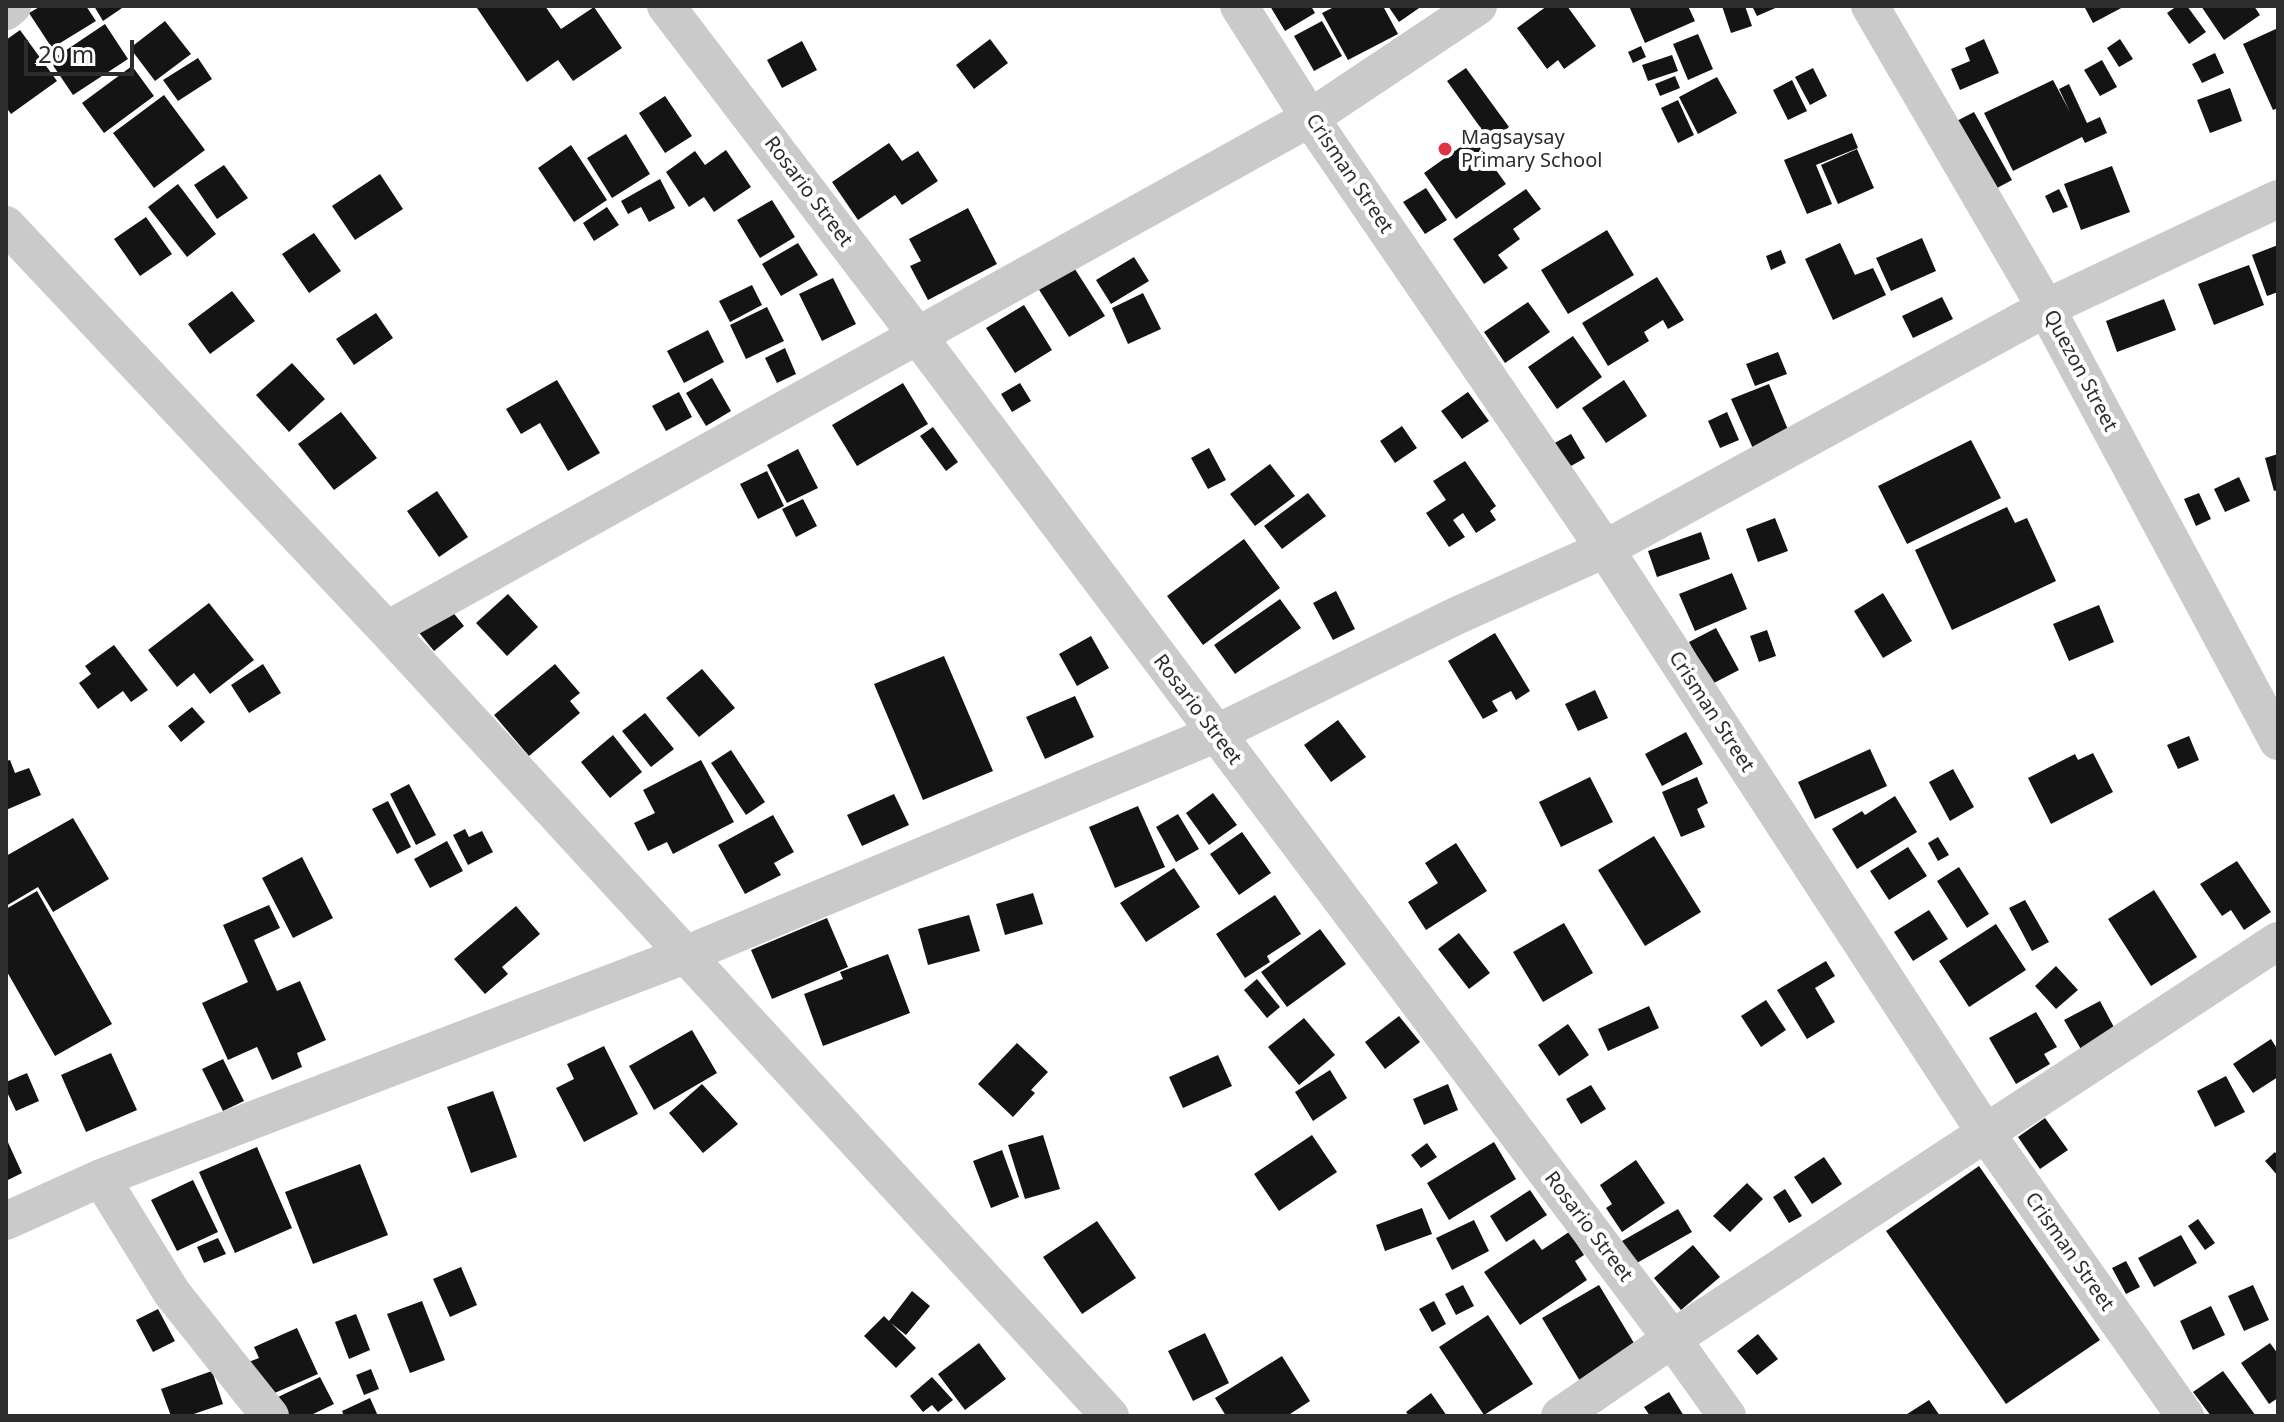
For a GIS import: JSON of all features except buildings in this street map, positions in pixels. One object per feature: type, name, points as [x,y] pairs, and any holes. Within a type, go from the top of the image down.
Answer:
[{"type":"street","points":[[6,11],[12,6]]},
{"type":"street","name":"Rosario Street","points":[[666,6],[917,335],[1727,1416]]},
{"type":"street","name":"Crisman Street","points":[[1239,6],[1310,118],[1605,549],[1985,1132],[2185,1416]]},
{"type":"street","points":[[387,630],[1310,118],[1478,6]]},
{"type":"street","name":"Quezon Street","points":[[1870,6],[2046,308],[2278,741]]},
{"type":"street","points":[[6,1221],[101,1178],[685,955],[1215,734],[1456,616],[1605,549],[2046,308],[2278,199]]},
{"type":"street","points":[[6,225],[387,630],[1110,1416]]},
{"type":"street","points":[[1560,1416],[1672,1339],[2278,941]]},
{"type":"street","points":[[101,1178],[172,1293],[270,1416]]},
{"type":"place","name":"Magsaysay Primary School","points":[[1445,149]]}]
